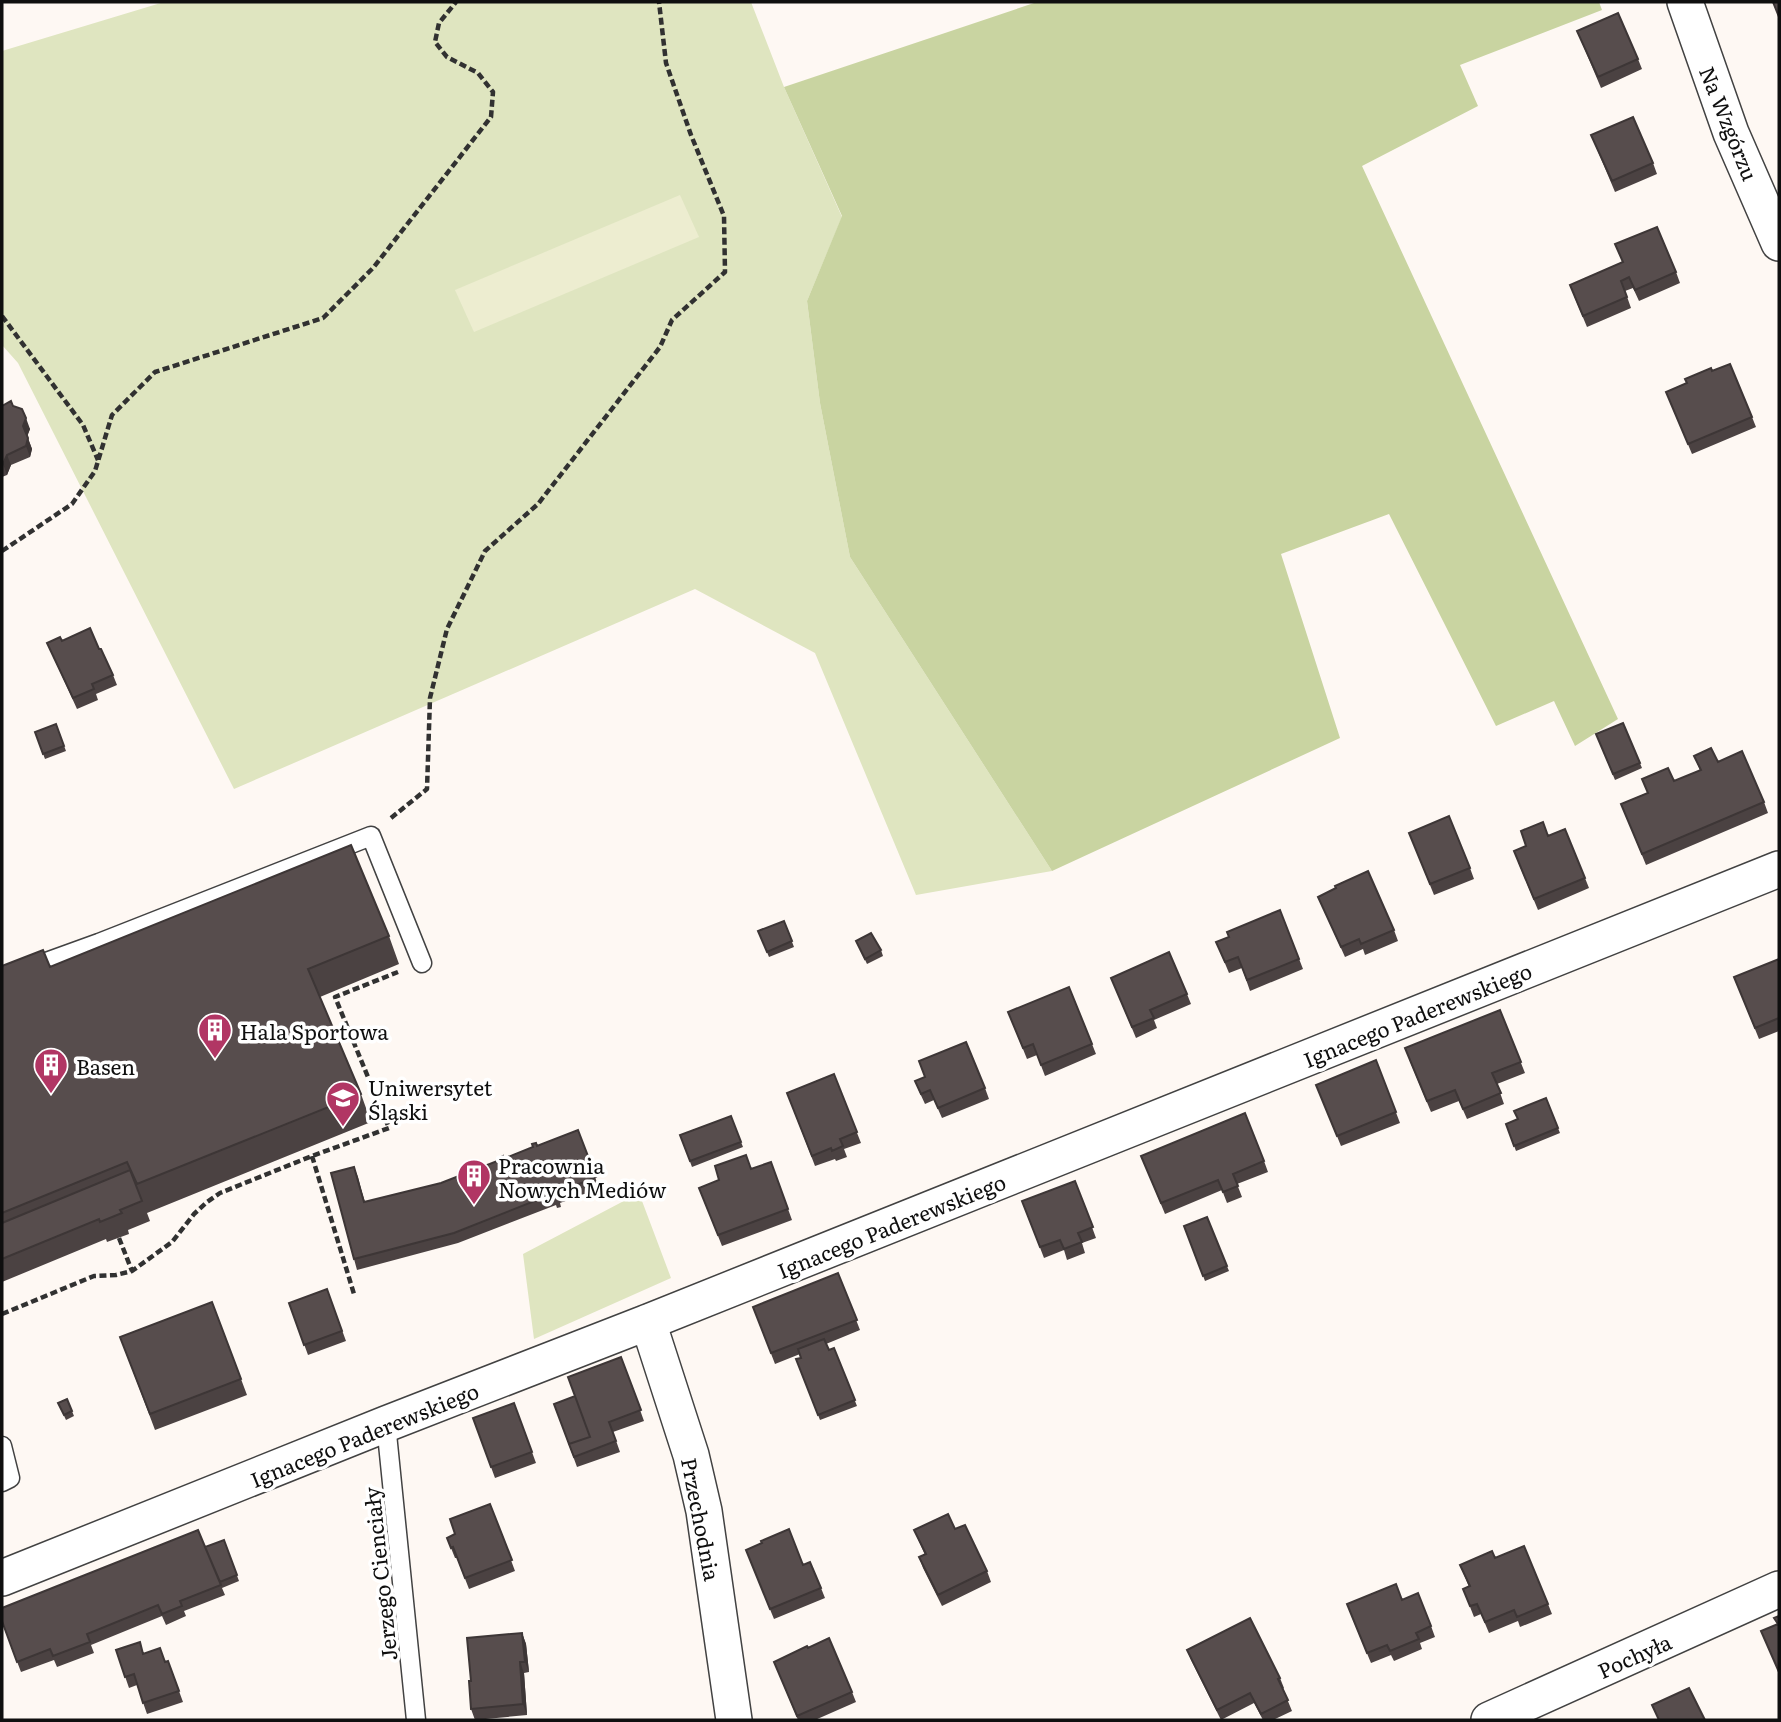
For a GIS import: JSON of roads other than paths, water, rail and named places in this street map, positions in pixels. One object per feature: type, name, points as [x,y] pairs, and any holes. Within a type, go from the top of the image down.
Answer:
[{"type":"street","name":"Na Wzgórzu","points":[[1685,2],[1731,133],[1779,243]]},
{"type":"street","name":"Ignacego Paderewskiego","points":[[2,1578],[1779,869]]},
{"type":"street","name":"Przechodnia","points":[[648,1322],[691,1455],[704,1511],[734,1720]]},
{"type":"street","name":"Pochyła","points":[[1489,1720],[1779,1589]]},
{"type":"lane","points":[[2,978],[99,943],[370,835],[422,963]]},
{"type":"lane","name":"Jerzego Cienciały","points":[[386,1424],[416,1720]]},
{"type":"lane","points":[[2,1446],[10,1478],[2,1482]]},
{"type":"place","name":"Hala Sportowa","points":[[215,1060]]},
{"type":"place","name":"Basen","points":[[51,1095]]},
{"type":"place","name":"Uniwersytet Śląski","points":[[343,1128]]},
{"type":"place","name":"Pracownia Nowych Mediów","points":[[474,1206]]}]
